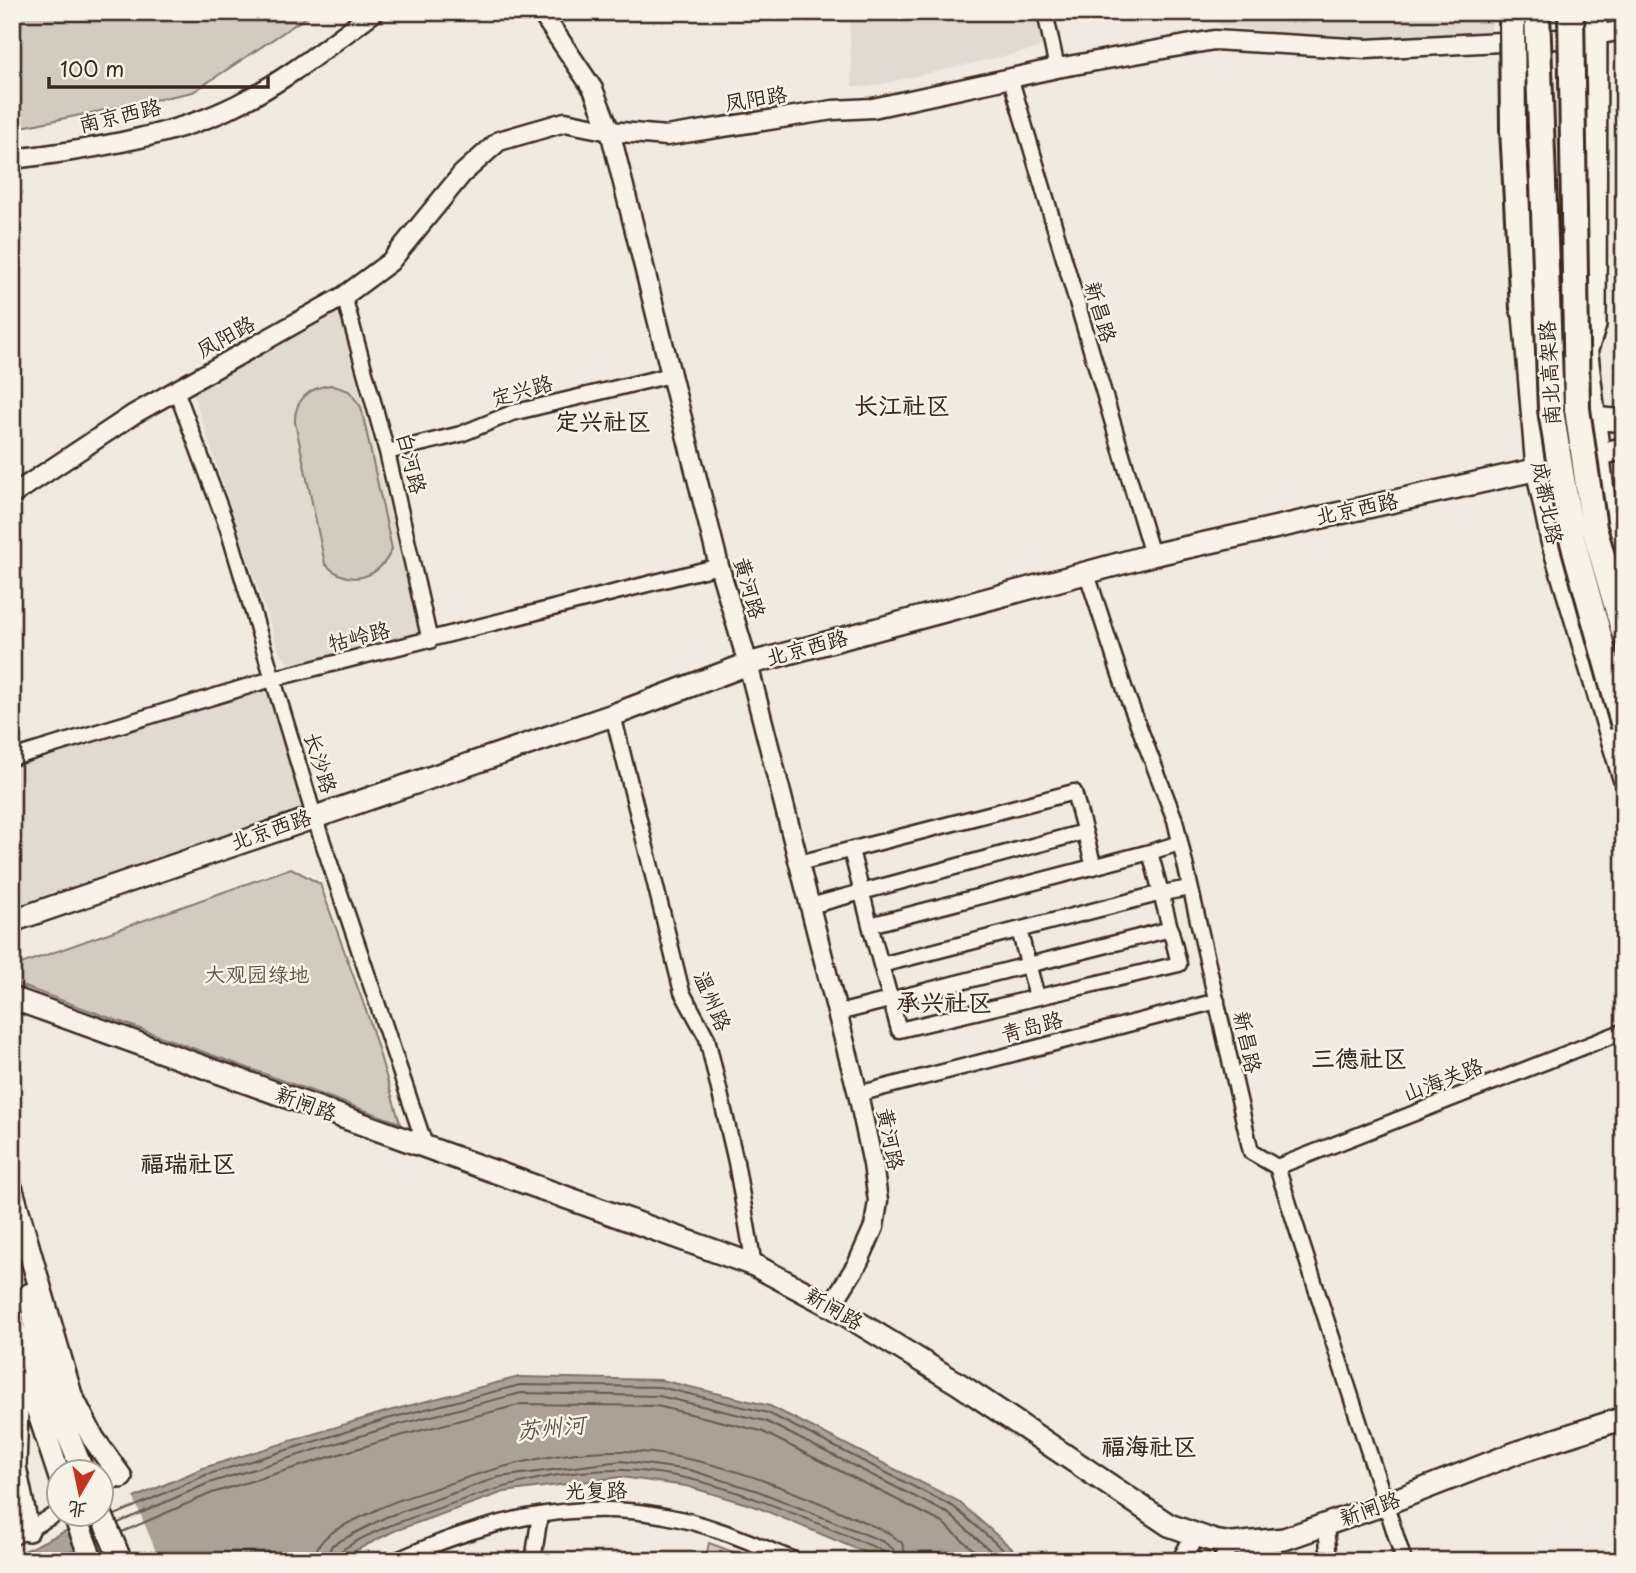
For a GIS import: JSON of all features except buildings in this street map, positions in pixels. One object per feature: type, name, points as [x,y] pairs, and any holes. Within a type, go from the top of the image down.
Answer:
[{"type":"highway","points":[[1512,12],[1513,129],[1524,309]]},
{"type":"highway","name":"南北高架路","points":[[1537,12],[1551,410],[1571,535],[1624,726]]},
{"type":"highway","name":"南北高架路","points":[[1571,12],[1577,409],[1594,528],[1624,632]]},
{"type":"highway","points":[[1586,349],[1587,29]]},
{"type":"main road","points":[[1502,12],[1513,39]]},
{"type":"main road","points":[[1513,39],[1524,12]]},
{"type":"main road","points":[[1578,12],[1587,29],[1594,326],[1586,349],[1607,525],[1624,595]]},
{"type":"main road","points":[[1587,29],[1595,12]]},
{"type":"main road","name":"成都北路","points":[[1513,39],[1504,177],[1524,309],[1538,469],[1553,541],[1624,775]]},
{"type":"main road","points":[[1593,418],[1624,421]]},
{"type":"main road","name":"北京西路","points":[[12,921],[613,715],[748,664],[1152,555],[1624,448]]},
{"type":"main road","name":"新闸路","points":[[12,998],[754,1265],[831,1306],[959,1384],[1146,1510],[1195,1536],[1233,1544],[1284,1539],[1326,1526],[1518,1452],[1624,1418]]},
{"type":"main road","points":[[12,1191],[44,1376],[78,1458]]},
{"type":"main road","points":[[12,1191],[71,1395],[93,1438],[121,1477]]},
{"type":"main road","points":[[12,1318],[51,1458]]},
{"type":"main road","points":[[12,1384],[17,1408],[15,1467],[20,1534]]},
{"type":"main road","points":[[79,1528],[92,1561]]},
{"type":"main road","points":[[107,1528],[121,1561]]},
{"type":"street","name":"南京西路","points":[[12,159],[95,148],[226,110],[298,68],[374,12]]},
{"type":"street","name":"黄河路","points":[[541,12],[593,89],[610,131],[719,566],[748,664],[859,1094],[878,1201],[867,1246],[831,1306]]},
{"type":"street","points":[[1045,12],[1058,68]]},
{"type":"street","name":"凤阳路","points":[[12,495],[134,414],[344,296],[390,262],[462,174],[499,141],[565,122],[610,131],[666,136],[833,110],[873,108],[1058,68],[1214,40],[1366,49],[1470,45],[1587,29],[1624,30]]},
{"type":"street","name":"新昌路","points":[[1011,80],[1152,555]]},
{"type":"street","name":"白河路","points":[[344,296],[387,452],[430,641]]},
{"type":"street","name":"定兴路","points":[[387,452],[461,434],[512,413],[671,375]]},
{"type":"street","name":"长沙路","points":[[176,390],[228,529],[313,816],[426,1147]]},
{"type":"street","name":"牯岭路","points":[[12,758],[272,679],[719,566]]},
{"type":"street","name":"新昌路","points":[[1087,574],[1126,693],[1175,820],[1251,1152],[1277,1167]]},
{"type":"street","name":"温州路","points":[[613,715],[682,992],[707,1038],[736,1162],[754,1265]]},
{"type":"street","points":[[799,863],[1074,792],[1094,867]]},
{"type":"street","points":[[810,906],[1084,832]]},
{"type":"street","points":[[870,925],[1180,843]]},
{"type":"street","points":[[851,850],[899,1030],[1180,964],[1150,852]]},
{"type":"street","points":[[881,965],[1161,893],[1191,888]]},
{"type":"street","points":[[838,1013],[1171,929]]},
{"type":"street","points":[[1019,930],[1037,997]]},
{"type":"street","name":"青岛路","points":[[859,1094],[1217,1001]]},
{"type":"street","name":"山海关路","points":[[1277,1167],[1624,1031]]},
{"type":"street","points":[[1277,1167],[1404,1561]]},
{"type":"street","points":[[116,1480],[121,1477]]},
{"type":"street","name":"光复路","points":[[395,1561],[466,1532],[540,1516],[605,1509],[666,1516],[706,1526],[797,1561]]},
{"type":"street","points":[[533,1561],[540,1516]]},
{"type":"street","points":[[20,1534],[46,1520]]},
{"type":"street","points":[[1326,1526],[1329,1561]]},
{"type":"street","points":[[1181,1561],[1195,1536]]},
{"type":"street","points":[[1220,1561],[1233,1544]]},
{"type":"shaded area","points":[[849,12],[1036,12],[1045,43],[1036,49],[868,87],[852,86]]},
{"type":"shaded area","points":[[1212,12],[1491,12],[1492,36],[1330,39],[1217,25]]},
{"type":"shaded area","points":[[339,310],[421,636],[304,664],[287,662],[279,651],[193,394]]},
{"type":"shaded area","points":[[273,682],[304,807],[12,915],[12,766]]},
{"type":"green space","points":[[12,12],[314,12],[193,92],[12,129]]},
{"type":"green space","points":[[331,385],[349,391],[361,407],[392,549],[379,567],[363,577],[344,576],[325,564],[295,422],[300,401],[310,392]]},
{"type":"green space","points":[[1624,490],[1624,564],[1617,536],[1616,517]]},
{"type":"green space","name":"大观园绿地","points":[[291,868],[320,884],[369,1019],[400,1123],[19,985],[12,973],[18,965]]},
{"type":"green space","points":[[709,1543],[757,1561],[705,1561]]},
{"type":"water","name":"苏州河","points":[[519,1377],[661,1380],[770,1406],[958,1501],[1026,1561],[885,1561],[754,1506],[686,1486],[621,1477],[504,1492],[394,1531],[335,1561],[12,1561],[12,1557],[72,1528],[116,1528],[116,1507],[203,1468],[385,1412]]},
{"type":"pier","points":[[132,1494],[160,1561],[80,1561],[66,1528],[116,1528],[116,1502]]},
{"type":"district","name":"长江社区","points":[[902,406]]},
{"type":"district","name":"定兴社区","points":[[603,422]]},
{"type":"district","name":"承兴社区","points":[[944,1003]]},
{"type":"district","name":"三德社区","points":[[1359,1059]]},
{"type":"district","name":"福瑞社区","points":[[188,1164]]},
{"type":"district","name":"福海社区","points":[[1149,1447]]}]
